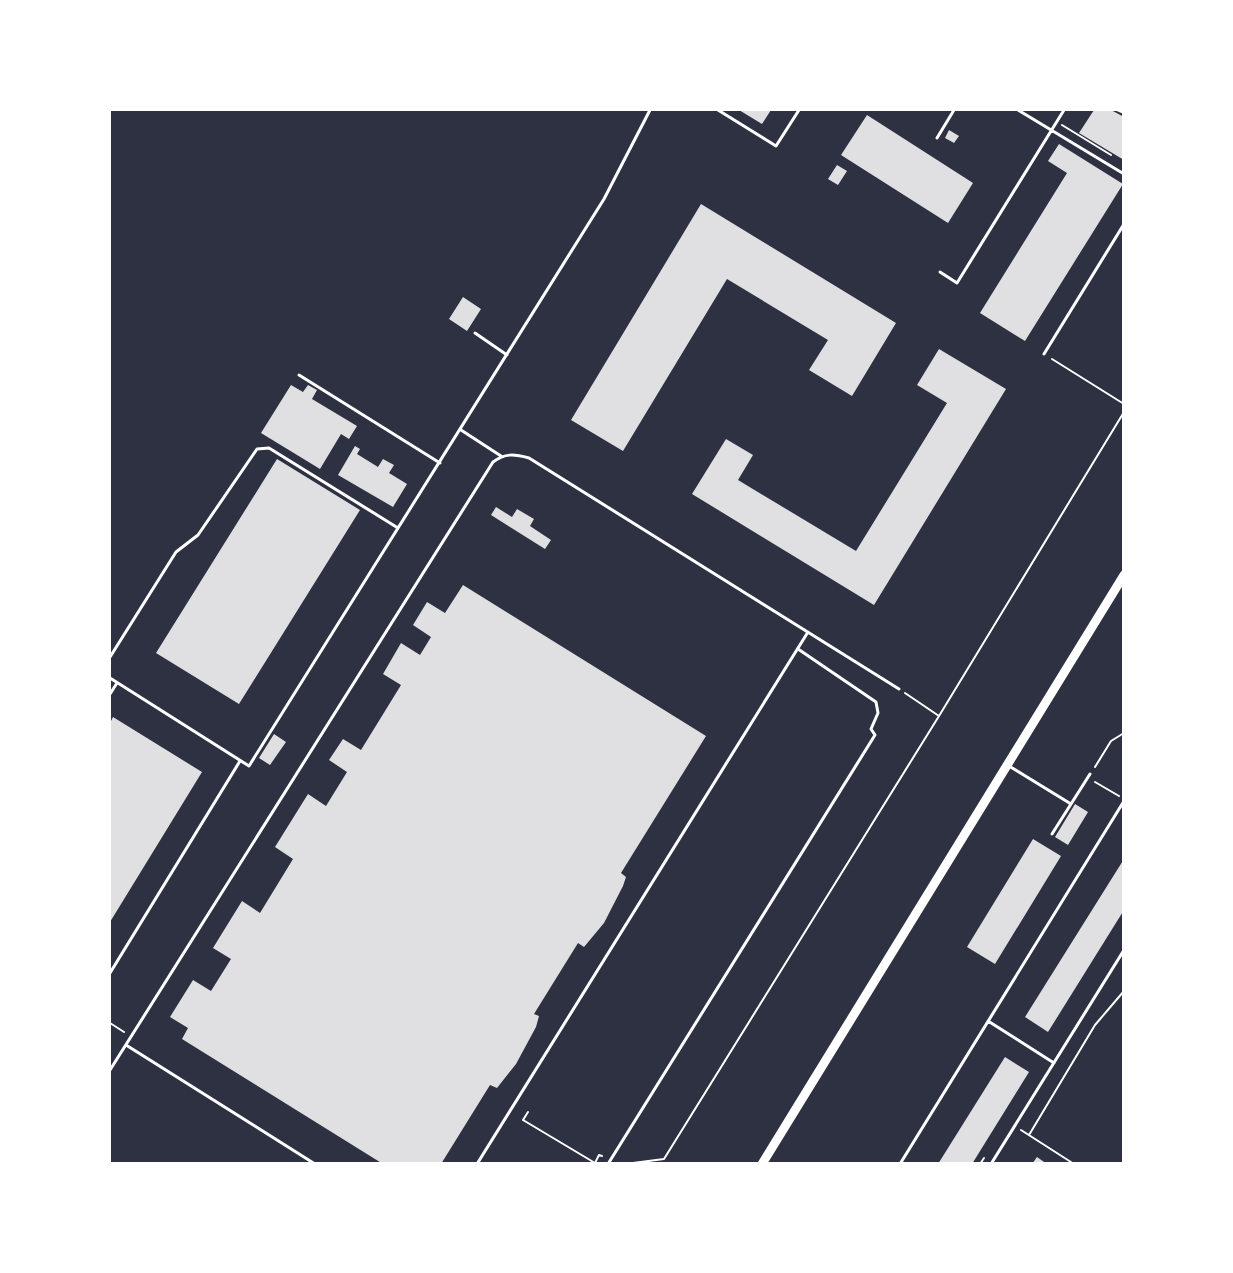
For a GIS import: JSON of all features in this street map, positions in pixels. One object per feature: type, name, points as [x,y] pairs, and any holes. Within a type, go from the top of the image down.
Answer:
[{"type":"main road","points":[[762,1164],[1124,575]]},
{"type":"lane","points":[[110,678],[249,766],[604,199],[650,110]]},
{"type":"lane","points":[[718,110],[777,146],[799,110]]},
{"type":"lane","points":[[937,138],[954,110]]},
{"type":"lane","points":[[1018,110],[1124,174]]},
{"type":"lane","points":[[940,272],[957,283],[1064,110]]},
{"type":"lane","points":[[1044,354],[1124,224]]},
{"type":"lane","points":[[475,333],[507,355]]},
{"type":"lane","points":[[299,375],[440,463]]},
{"type":"lane","points":[[461,430],[501,456]]},
{"type":"lane","points":[[110,657],[176,552],[198,535],[257,449],[269,448],[398,528]]},
{"type":"lane","points":[[110,1070],[493,462],[501,456],[514,454],[529,458],[899,689]]},
{"type":"lane","points":[[477,1164],[808,632]]},
{"type":"lane","points":[[608,1164],[875,735],[871,729],[878,712],[876,702],[798,649]]},
{"type":"lane","points":[[110,694],[117,682]]},
{"type":"lane","points":[[110,973],[240,761]]},
{"type":"lane","points":[[1007,765],[1071,804]]},
{"type":"lane","points":[[1052,834],[1089,776]]},
{"type":"lane","points":[[900,1164],[1124,800]]},
{"type":"lane","points":[[991,1164],[1124,950]]},
{"type":"lane","points":[[988,1021],[1054,1063]]},
{"type":"lane","points":[[126,1045],[315,1164]]},
{"type":"path","points":[[1117,110],[1124,113]]},
{"type":"path","points":[[1057,122],[1114,157]]},
{"type":"path","points":[[1044,354],[1124,404]]},
{"type":"path","points":[[664,1159],[939,716],[1124,412]]},
{"type":"path","points":[[899,689],[939,716]]},
{"type":"path","points":[[1124,733],[1111,741],[1089,776],[1124,800]]},
{"type":"path","points":[[1029,1135],[1099,1019],[1124,991]]},
{"type":"path","points":[[110,1023],[126,1034]]},
{"type":"path","points":[[528,1112],[523,1120],[594,1163],[599,1155],[602,1156]]},
{"type":"path","points":[[1015,1126],[1074,1164]]},
{"type":"path","points":[[980,1164],[987,1154]]},
{"type":"path","points":[[625,1164],[664,1159]]},
{"type":"path","points":[[664,1159],[666,1164]]},
{"type":"building","points":[[739,110],[771,110],[762,124]]},
{"type":"building","points":[[1094,110],[1111,110],[1124,117],[1124,160],[1079,133]]},
{"type":"building","points":[[867,115],[973,183],[948,223],[841,155]]},
{"type":"building","points":[[949,130],[959,136],[954,143],[945,138]]},
{"type":"building","points":[[1059,144],[1123,184],[1025,341],[980,313],[1067,173],[1048,161]]},
{"type":"building","points":[[837,165],[847,171],[838,185],[828,179]]},
{"type":"building","points":[[701,204],[896,323],[852,396],[809,370],[828,340],[727,279],[623,451],[571,420]]},
{"type":"building","points":[[463,297],[481,309],[467,331],[449,319]]},
{"type":"building","points":[[939,349],[1006,389],[874,605],[692,494],[726,439],[753,455],[738,480],[856,551],[947,403],[917,385]]},
{"type":"building","points":[[291,385],[303,392],[308,385],[317,390],[312,399],[357,426],[349,439],[341,434],[320,469],[261,433]]},
{"type":"building","points":[[355,446],[360,449],[357,454],[378,467],[383,459],[394,465],[389,473],[407,484],[393,507],[338,475]]},
{"type":"building","points":[[277,459],[360,510],[239,704],[156,653]]},
{"type":"building","points":[[496,507],[512,517],[517,509],[534,519],[530,526],[551,540],[545,549],[491,515]]},
{"type":"building","points":[[463,585],[706,736],[621,873],[626,877],[623,886],[604,923],[584,947],[578,943],[534,1014],[539,1016],[536,1027],[516,1064],[497,1088],[490,1085],[441,1164],[383,1164],[182,1039],[188,1028],[170,1017],[193,980],[211,991],[231,959],[213,948],[242,901],[260,913],[293,859],[275,847],[308,794],[326,806],[347,772],[329,760],[343,739],[361,750],[401,685],[383,674],[401,643],[420,655],[431,637],[413,625],[427,602],[445,613]]},
{"type":"building","points":[[113,717],[202,772],[110,922],[110,723]]},
{"type":"building","points":[[274,734],[286,742],[270,765],[259,758]]},
{"type":"building","points":[[1075,804],[1088,812],[1068,845],[1055,837]]},
{"type":"building","points":[[1033,839],[1061,856],[995,964],[967,947]]},
{"type":"building","points":[[1124,859],[1124,910],[1048,1032],[1025,1017]]},
{"type":"building","points":[[1005,1057],[1029,1072],[972,1164],[938,1164]]},
{"type":"building","points":[[1037,1157],[1047,1164],[1032,1164]]}]
